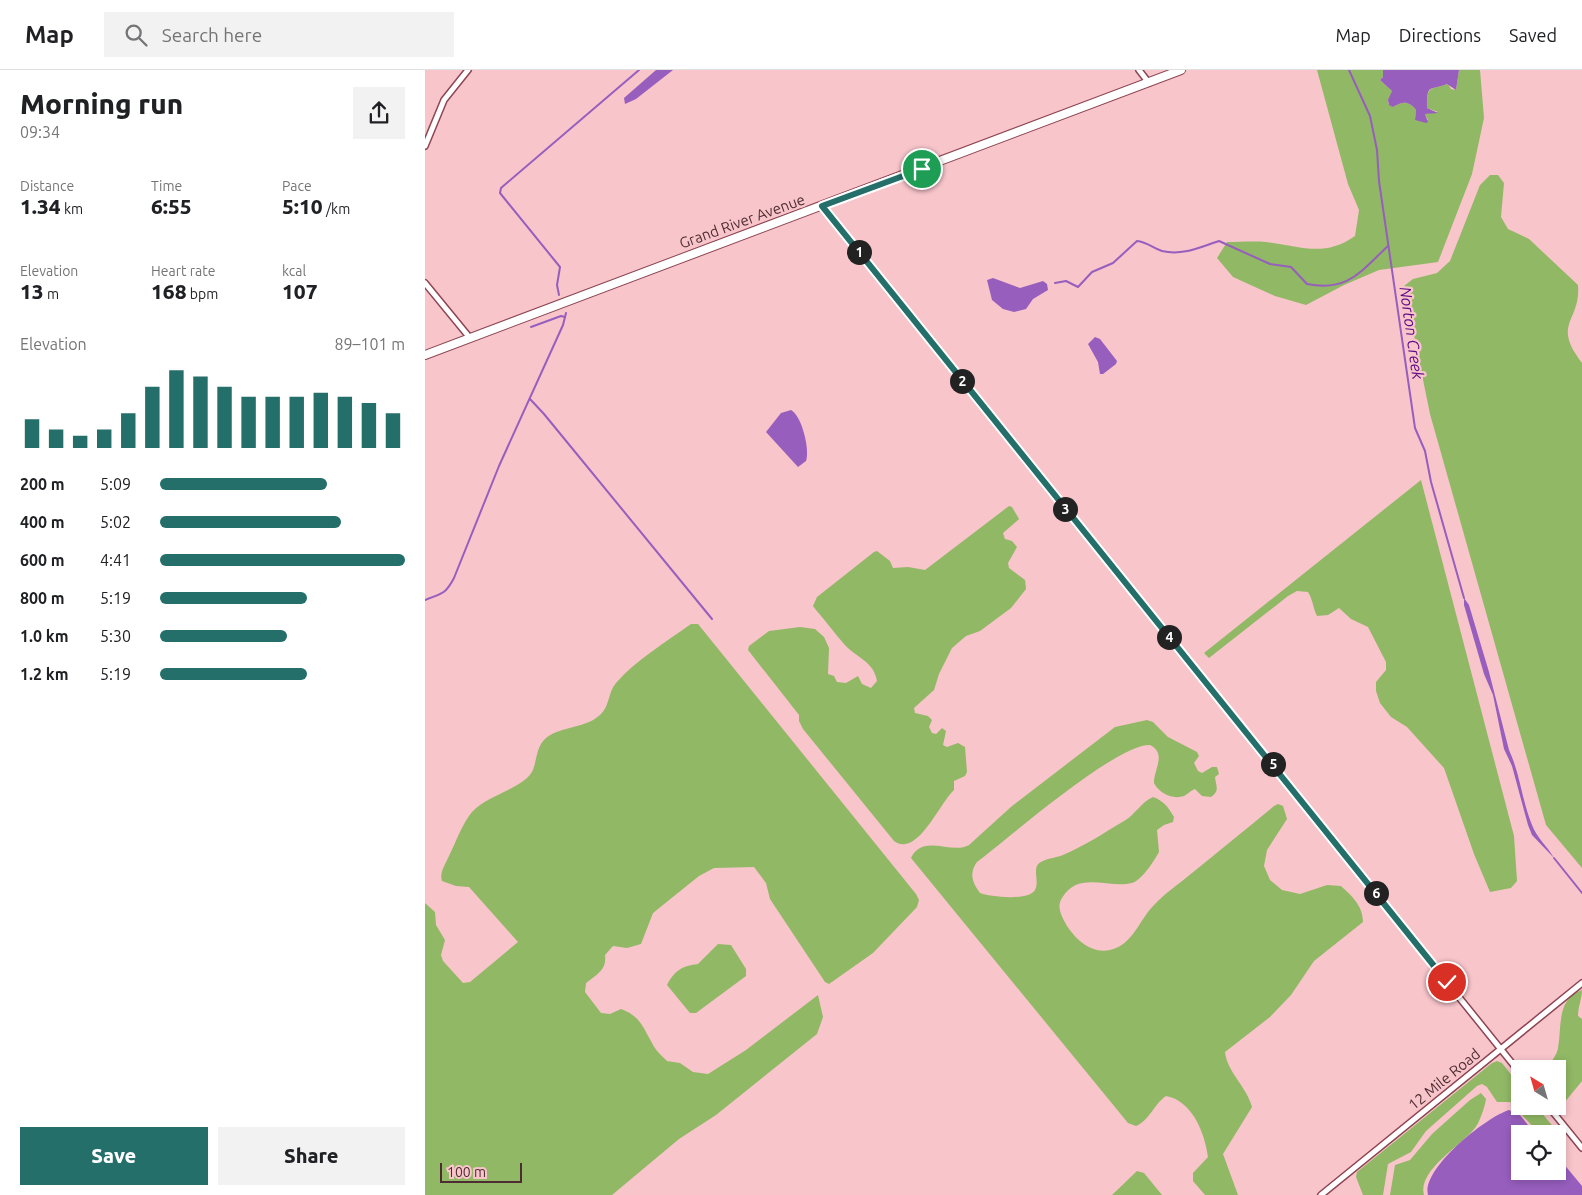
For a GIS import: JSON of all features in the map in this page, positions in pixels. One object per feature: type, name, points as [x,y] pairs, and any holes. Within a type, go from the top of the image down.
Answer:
[{"type":"main road","name":"Grand River Avenue","points":[[425,355],[1181,70]]},
{"type":"street","points":[[425,146],[444,100],[468,70]]},
{"type":"street","points":[[1139,70],[1149,82]]},
{"type":"street","points":[[822,206],[1511,1062]]},
{"type":"street","points":[[425,283],[471,338]]},
{"type":"street","name":"12 Mile Road","points":[[1321,1195],[1582,983]]},
{"type":"street","points":[[1555,1115],[1582,1148]]},
{"type":"green space","points":[[1317,70],[1383,70],[1383,77],[1380,80],[1392,91],[1388,103],[1393,107],[1402,103],[1408,103],[1416,110],[1415,119],[1428,120],[1425,114],[1438,112],[1427,108],[1428,95],[1431,89],[1448,84],[1451,89],[1456,90],[1459,70],[1480,70],[1484,118],[1472,174],[1438,262],[1379,270],[1344,285],[1306,305],[1275,296],[1233,277],[1217,258],[1227,242],[1266,242],[1301,248],[1322,249],[1344,243],[1355,236],[1359,210],[1348,184]]},
{"type":"green space","points":[[1490,175],[1498,175],[1504,183],[1501,217],[1508,229],[1529,239],[1578,285],[1576,307],[1568,330],[1573,350],[1582,363],[1582,868],[1546,825],[1430,414],[1404,286],[1413,279],[1437,273],[1450,261],[1480,185]]},
{"type":"green space","points":[[1421,480],[1514,836],[1517,881],[1511,888],[1490,892],[1474,854],[1444,768],[1407,727],[1391,717],[1380,703],[1376,691],[1376,682],[1386,670],[1386,662],[1368,627],[1351,619],[1339,608],[1328,615],[1317,616],[1308,592],[1297,591],[1209,658],[1204,653]]},
{"type":"green space","points":[[1009,506],[1012,507],[1019,519],[1003,533],[1005,539],[1012,541],[1017,547],[1008,563],[1009,568],[1025,580],[1026,589],[1011,608],[980,631],[966,636],[952,648],[939,674],[934,690],[914,708],[915,713],[928,716],[932,720],[929,727],[932,733],[936,734],[942,728],[946,731],[943,745],[947,747],[958,743],[965,747],[967,772],[965,776],[954,781],[954,790],[919,836],[911,842],[903,844],[894,841],[803,729],[799,721],[799,715],[748,650],[749,646],[769,631],[800,627],[815,629],[824,637],[829,648],[828,674],[834,676],[837,682],[846,683],[858,676],[862,684],[871,688],[877,681],[875,674],[868,664],[848,649],[816,610],[813,606],[817,597],[877,551],[890,561],[893,568],[908,567],[925,570]]},
{"type":"green space","points":[[691,624],[698,624],[916,894],[919,900],[917,907],[873,953],[829,984],[825,982],[770,899],[766,883],[754,867],[714,868],[699,876],[653,913],[641,944],[627,948],[613,946],[605,955],[603,968],[586,983],[585,992],[601,1013],[610,1014],[621,1009],[633,1015],[643,1027],[655,1048],[667,1061],[680,1063],[693,1072],[708,1074],[746,1050],[818,995],[823,1017],[817,1034],[716,1115],[679,1139],[612,1195],[425,1195],[425,903],[435,912],[436,925],[445,940],[441,955],[443,961],[463,983],[470,982],[518,942],[469,887],[456,886],[442,881],[443,868],[459,833],[472,812],[478,807],[521,783],[531,774],[539,747],[546,738],[595,719],[606,707],[613,687],[624,675]]},
{"type":"green space","points":[[1147,720],[1153,722],[1168,737],[1197,752],[1199,756],[1194,763],[1198,771],[1202,773],[1212,767],[1217,767],[1219,774],[1215,777],[1217,788],[1214,795],[1211,797],[1202,796],[1195,789],[1179,797],[1163,793],[1154,783],[1159,757],[1158,753],[1150,745],[1134,749],[1113,759],[1089,775],[1037,814],[977,862],[972,874],[975,885],[980,893],[1000,897],[1025,896],[1035,890],[1038,864],[1063,855],[1086,843],[1128,818],[1149,799],[1153,797],[1160,800],[1170,810],[1174,817],[1173,822],[1157,830],[1159,852],[1144,874],[1132,883],[1094,882],[1076,885],[1060,901],[1062,916],[1067,926],[1080,941],[1097,950],[1110,950],[1118,947],[1130,938],[1149,911],[1167,893],[1274,806],[1278,804],[1283,806],[1287,819],[1267,850],[1264,866],[1270,880],[1282,890],[1300,894],[1327,885],[1341,886],[1359,906],[1363,922],[1314,961],[1291,995],[1270,1017],[1225,1052],[1229,1066],[1246,1093],[1252,1107],[1223,1154],[1238,1195],[1205,1195],[1193,1181],[1193,1173],[1208,1157],[1201,1129],[1184,1104],[1166,1096],[1141,1124],[1136,1126],[1128,1123],[911,858],[916,851],[923,847],[954,848],[969,845],[1012,806],[1115,727]]},
{"type":"green space","points":[[718,944],[731,945],[746,969],[746,976],[696,1013],[690,1013],[667,985],[676,972],[688,966],[698,964]]},
{"type":"green space","points":[[1582,990],[1578,1016],[1582,1019],[1582,1081],[1566,1101],[1566,1060],[1553,1060],[1557,1051],[1564,1007],[1574,994]]},
{"type":"green space","points":[[1497,1061],[1502,1063],[1511,1074],[1511,1103],[1497,1102],[1487,1087],[1482,1084],[1477,1086],[1426,1131],[1411,1152],[1388,1164],[1383,1195],[1363,1195],[1356,1177],[1357,1172],[1492,1063]]},
{"type":"green space","points":[[1481,1093],[1486,1099],[1477,1125],[1435,1166],[1424,1185],[1424,1195],[1390,1195],[1395,1165],[1410,1160],[1432,1134],[1470,1100]]},
{"type":"green space","points":[[1522,1115],[1543,1115],[1552,1125],[1531,1125]]},
{"type":"green space","points":[[1137,1171],[1144,1173],[1162,1195],[1112,1195]]},
{"type":"shaded area","points":[[656,70],[673,70],[636,99],[625,104],[624,98]]},
{"type":"shaded area","points":[[1383,70],[1459,70],[1456,90],[1447,84],[1430,89],[1427,108],[1438,113],[1425,114],[1428,122],[1426,123],[1415,120],[1416,110],[1408,103],[1402,103],[1393,107],[1389,105],[1388,100],[1392,91],[1380,80],[1383,77]]},
{"type":"shaded area","points":[[993,278],[1020,288],[1043,281],[1047,284],[1048,290],[1033,299],[1026,309],[1014,312],[1003,309],[992,300],[987,280]]},
{"type":"shaded area","points":[[1095,337],[1100,339],[1117,361],[1116,364],[1103,374],[1100,374],[1098,362],[1088,344]]},
{"type":"shaded area","points":[[791,410],[795,413],[802,426],[807,449],[806,461],[798,467],[766,432],[781,413]]},
{"type":"shaded area","points":[[1464,598],[1469,605],[1532,825],[1554,858],[1532,835],[1528,825],[1512,766],[1504,749],[1493,695],[1484,674],[1464,605]]},
{"type":"shaded area","points":[[1509,1110],[1511,1111],[1511,1115],[1520,1115],[1528,1125],[1511,1125],[1511,1180],[1566,1180],[1566,1167],[1582,1186],[1582,1195],[1428,1195],[1429,1184],[1434,1172],[1444,1159],[1471,1133]]},
{"type":"waterway","points":[[559,295],[557,285],[560,267],[500,193],[501,188],[639,70]]},
{"type":"waterway","name":"Norton Creek","points":[[1349,70],[1370,116],[1377,150],[1379,181],[1415,428],[1425,451],[1431,482],[1464,598]]},
{"type":"waterway","points":[[1055,283],[1066,281],[1078,287],[1092,272],[1113,263],[1137,241],[1162,251],[1170,252],[1191,250],[1219,241],[1270,264],[1291,267],[1307,284],[1321,286],[1333,285],[1352,278],[1388,246]]},
{"type":"waterway","points":[[425,600],[443,593],[454,578],[499,466],[563,325],[566,313]]},
{"type":"waterway","points":[[531,327],[561,316],[565,317]]},
{"type":"waterway","points":[[530,399],[712,619]]},
{"type":"waterway","name":"Norton Creek","points":[[1554,858],[1582,893]]},
{"type":"route","points":[[922,169],[822,206],[1447,982]]}]
